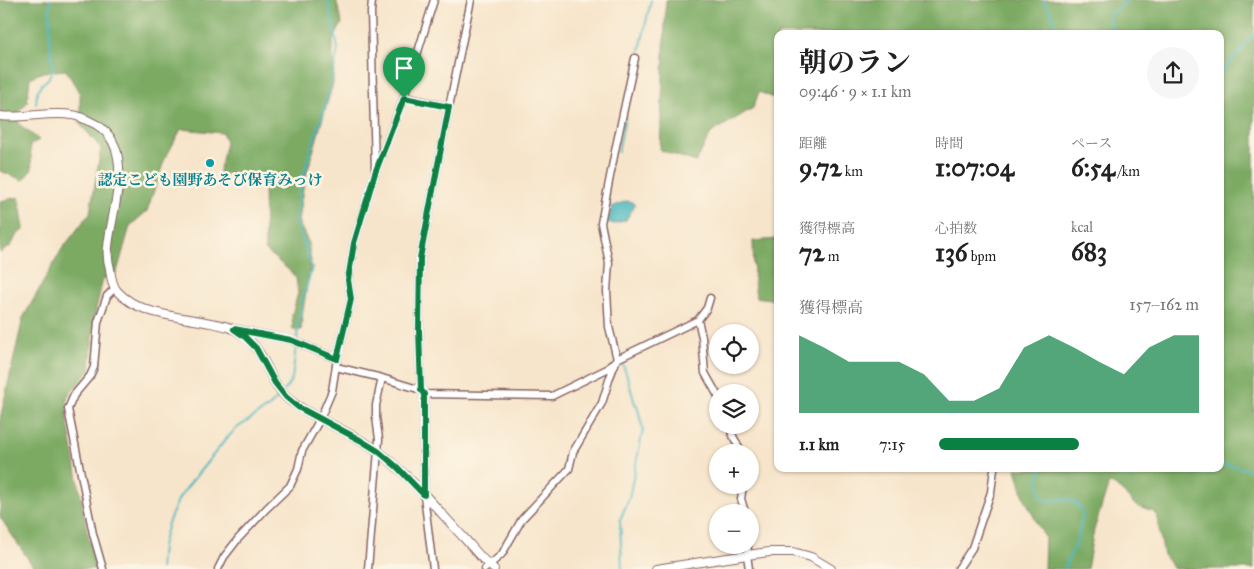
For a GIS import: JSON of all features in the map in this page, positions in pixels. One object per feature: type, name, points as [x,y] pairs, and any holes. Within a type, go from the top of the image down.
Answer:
[{"type":"street","points":[[372,0],[375,173]]},
{"type":"street","points":[[218,569],[238,538],[290,486],[298,468],[302,451],[320,419],[332,391],[351,299],[348,280],[354,243],[375,173],[404,98],[434,0]]},
{"type":"street","points":[[433,569],[424,495],[419,330],[420,258],[471,0]]},
{"type":"street","points":[[234,329],[256,348],[286,397],[298,407],[378,451],[397,467],[424,495],[490,568],[502,554],[522,519],[569,468],[573,452],[602,403],[617,359],[609,327],[609,263],[601,223],[635,58]]},
{"type":"street","points":[[404,98],[449,107]]},
{"type":"street","points":[[0,116],[73,115],[86,119],[106,133],[117,155],[119,176],[108,247],[108,262],[115,288],[124,297],[156,313],[291,340],[337,363],[422,392],[552,396],[607,369],[617,359],[698,320],[707,308],[710,298]]},
{"type":"street","points":[[103,569],[93,534],[68,409],[74,395],[90,376],[94,367],[98,322],[107,296],[115,288]]},
{"type":"street","points":[[698,320],[702,337],[705,373],[711,384]]},
{"type":"street","points":[[368,569],[379,439],[376,405],[382,378]]},
{"type":"street","points":[[958,569],[972,548],[984,514],[993,472]]},
{"type":"street","points":[[656,569],[770,552],[793,552],[811,557],[831,569]]},
{"type":"street","points":[[747,555],[749,569]]},
{"type":"green space","points":[[0,0],[336,0],[342,23],[333,41],[333,83],[304,183],[298,221],[308,242],[311,261],[301,330],[293,330],[292,315],[298,293],[296,278],[265,250],[264,180],[259,177],[219,173],[226,142],[222,133],[181,129],[164,161],[147,211],[130,226],[117,272],[103,279],[94,318],[90,370],[67,397],[67,417],[87,531],[97,569],[35,569],[0,517],[0,419],[23,318],[62,249],[90,213],[101,148],[80,124],[80,94],[66,70],[43,72],[30,78],[27,103],[18,112],[19,124],[39,140],[30,145],[32,169],[23,180],[0,171]]},
{"type":"green space","points":[[666,0],[1254,0],[1254,569],[1174,569],[1164,556],[1156,513],[1136,506],[1120,489],[1109,483],[1094,530],[1087,569],[1044,569],[1045,537],[1024,497],[1017,472],[1224,472],[1224,30],[774,30],[774,98],[759,92],[753,108],[711,133],[696,162],[660,150]]},
{"type":"green space","points":[[19,197],[24,229],[16,236],[11,246],[0,253],[0,201]]},
{"type":"green space","points":[[774,239],[774,300],[756,297],[753,241]]},
{"type":"water","points":[[626,201],[632,202],[634,206],[626,220],[614,224],[609,222],[612,207]]},
{"type":"waterway","points":[[36,104],[37,92],[48,79],[53,69],[50,45],[50,0]]},
{"type":"waterway","points":[[284,391],[292,379],[298,321],[312,268],[297,223],[296,213],[310,151],[323,114],[338,49],[327,0]]},
{"type":"waterway","points":[[638,59],[651,0]]},
{"type":"waterway","points":[[1043,0],[1058,30]]},
{"type":"waterway","points":[[1112,30],[1108,15],[1128,0]]},
{"type":"waterway","points":[[1224,69],[1254,34]]},
{"type":"waterway","points":[[618,152],[625,117]]},
{"type":"waterway","points":[[607,204],[612,207]]},
{"type":"waterway","points":[[605,224],[609,222]]},
{"type":"waterway","points":[[606,235],[609,247]]},
{"type":"waterway","points":[[616,344],[619,352]]},
{"type":"waterway","points":[[622,362],[635,404],[637,405],[643,430],[629,498],[620,520],[622,569]]},
{"type":"waterway","points":[[160,569],[162,546],[168,523],[179,498],[226,439],[237,428],[270,406],[281,395]]},
{"type":"waterway","points":[[1224,465],[1254,470]]},
{"type":"waterway","points":[[1041,472],[1038,480],[1041,497],[1046,501],[1066,499],[1075,502],[1081,509],[1083,517],[1076,543],[1064,569]]},
{"type":"place","name":"認定こども園野あそび保育みっけ","points":[[210,163]]},
{"type":"route","points":[[404,98],[449,107],[420,258],[419,330],[421,390],[424,394],[424,495],[397,467],[378,451],[298,407],[286,397],[275,383],[261,354],[244,336],[234,329],[291,340],[337,359],[351,299],[348,280],[354,243],[375,173],[404,98]]}]
